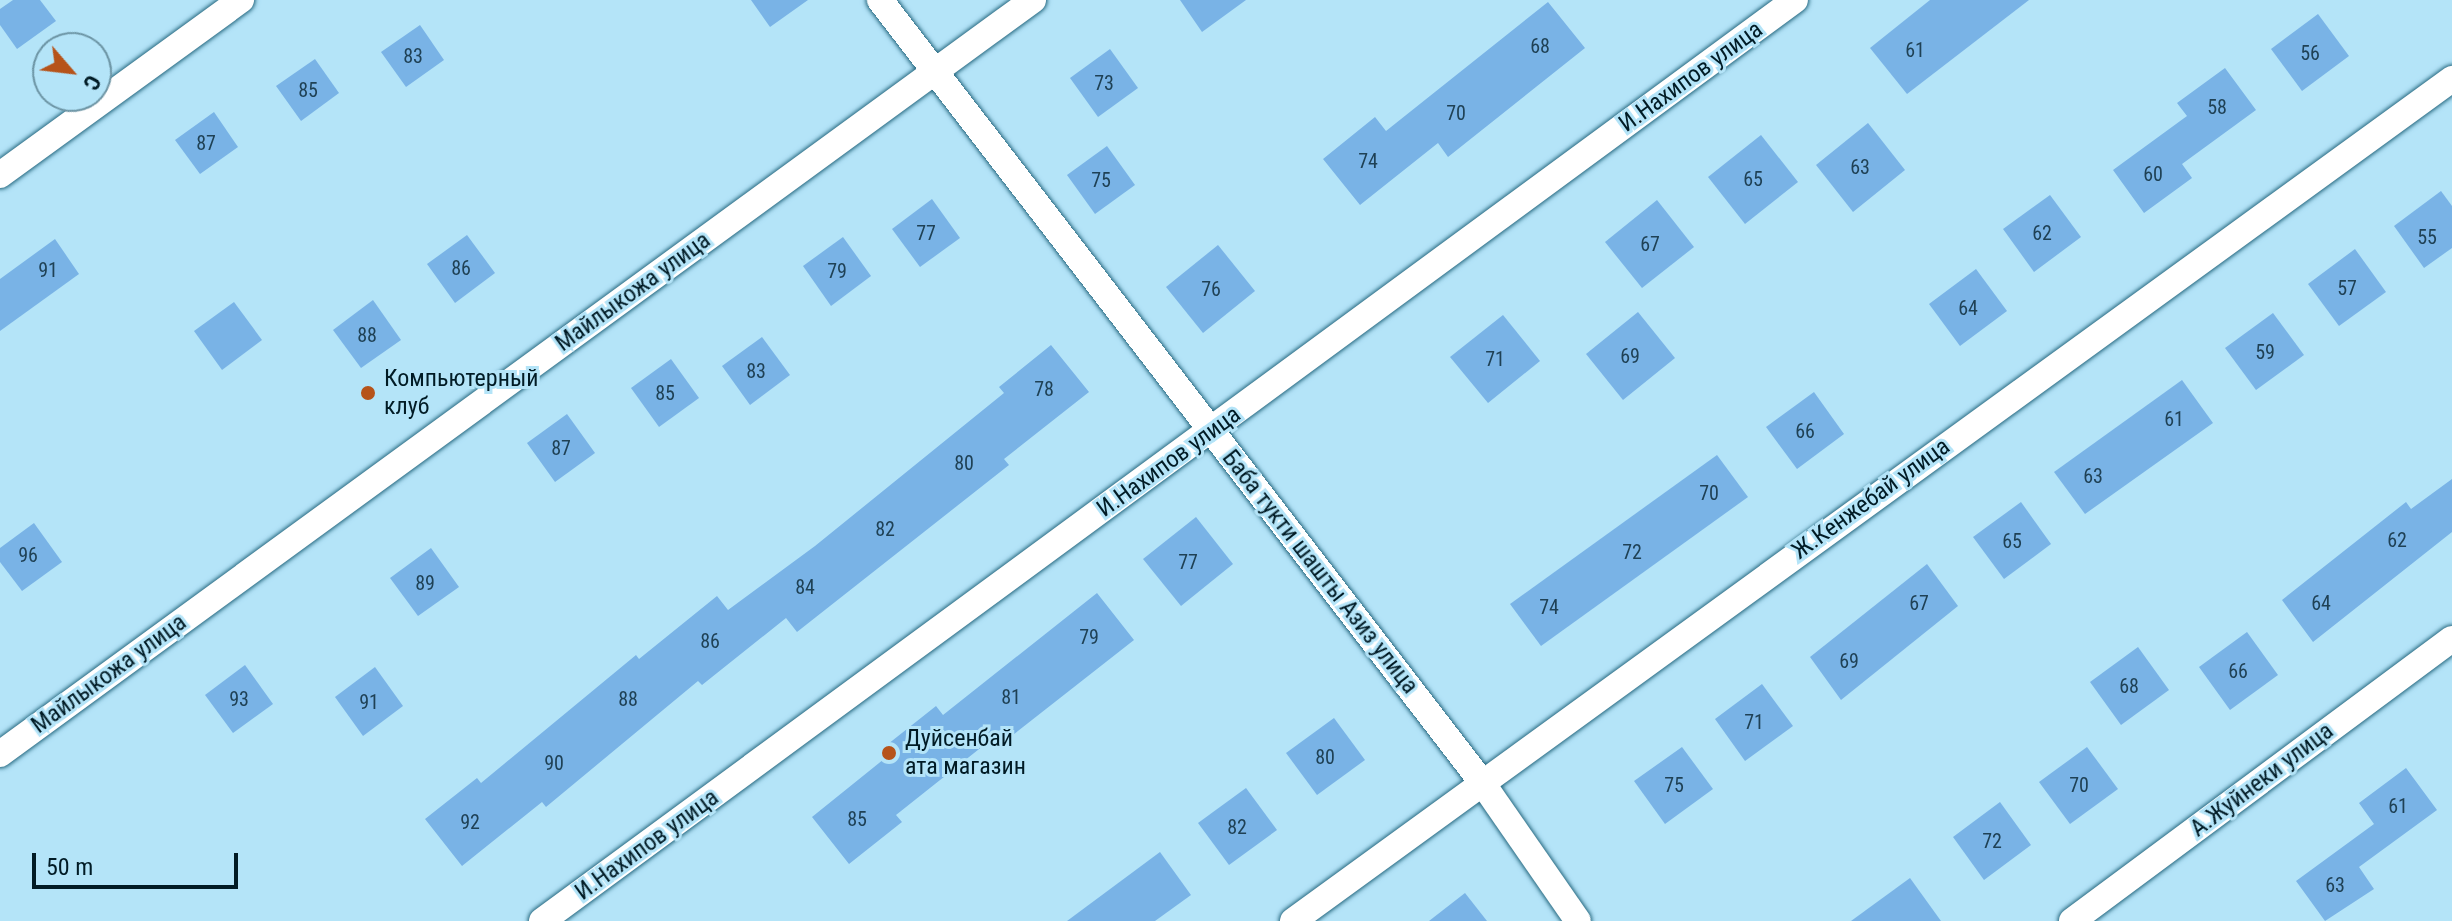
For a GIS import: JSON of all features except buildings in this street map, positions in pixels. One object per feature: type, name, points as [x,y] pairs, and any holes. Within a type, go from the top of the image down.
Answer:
[{"type":"street","points":[[0,175],[241,0]]},
{"type":"street","name":"Баба тукти шашты Азиз улица","points":[[880,0],[1481,781],[1578,921]]},
{"type":"street","name":"Майлыкожа улица","points":[[0,754],[1033,0]]},
{"type":"street","name":"И.Нахипов улица","points":[[542,921],[1795,0]]},
{"type":"street","name":"Ж.Кенжебай улица","points":[[1293,921],[1481,781],[2452,79]]},
{"type":"street","name":"А.Жуйнеки улица","points":[[2072,921],[2452,639]]},
{"type":"place","name":"Компьютерный клуб","points":[[368,393]]},
{"type":"place","name":"Дуйсенбай ата магазин","points":[[889,753]]}]
